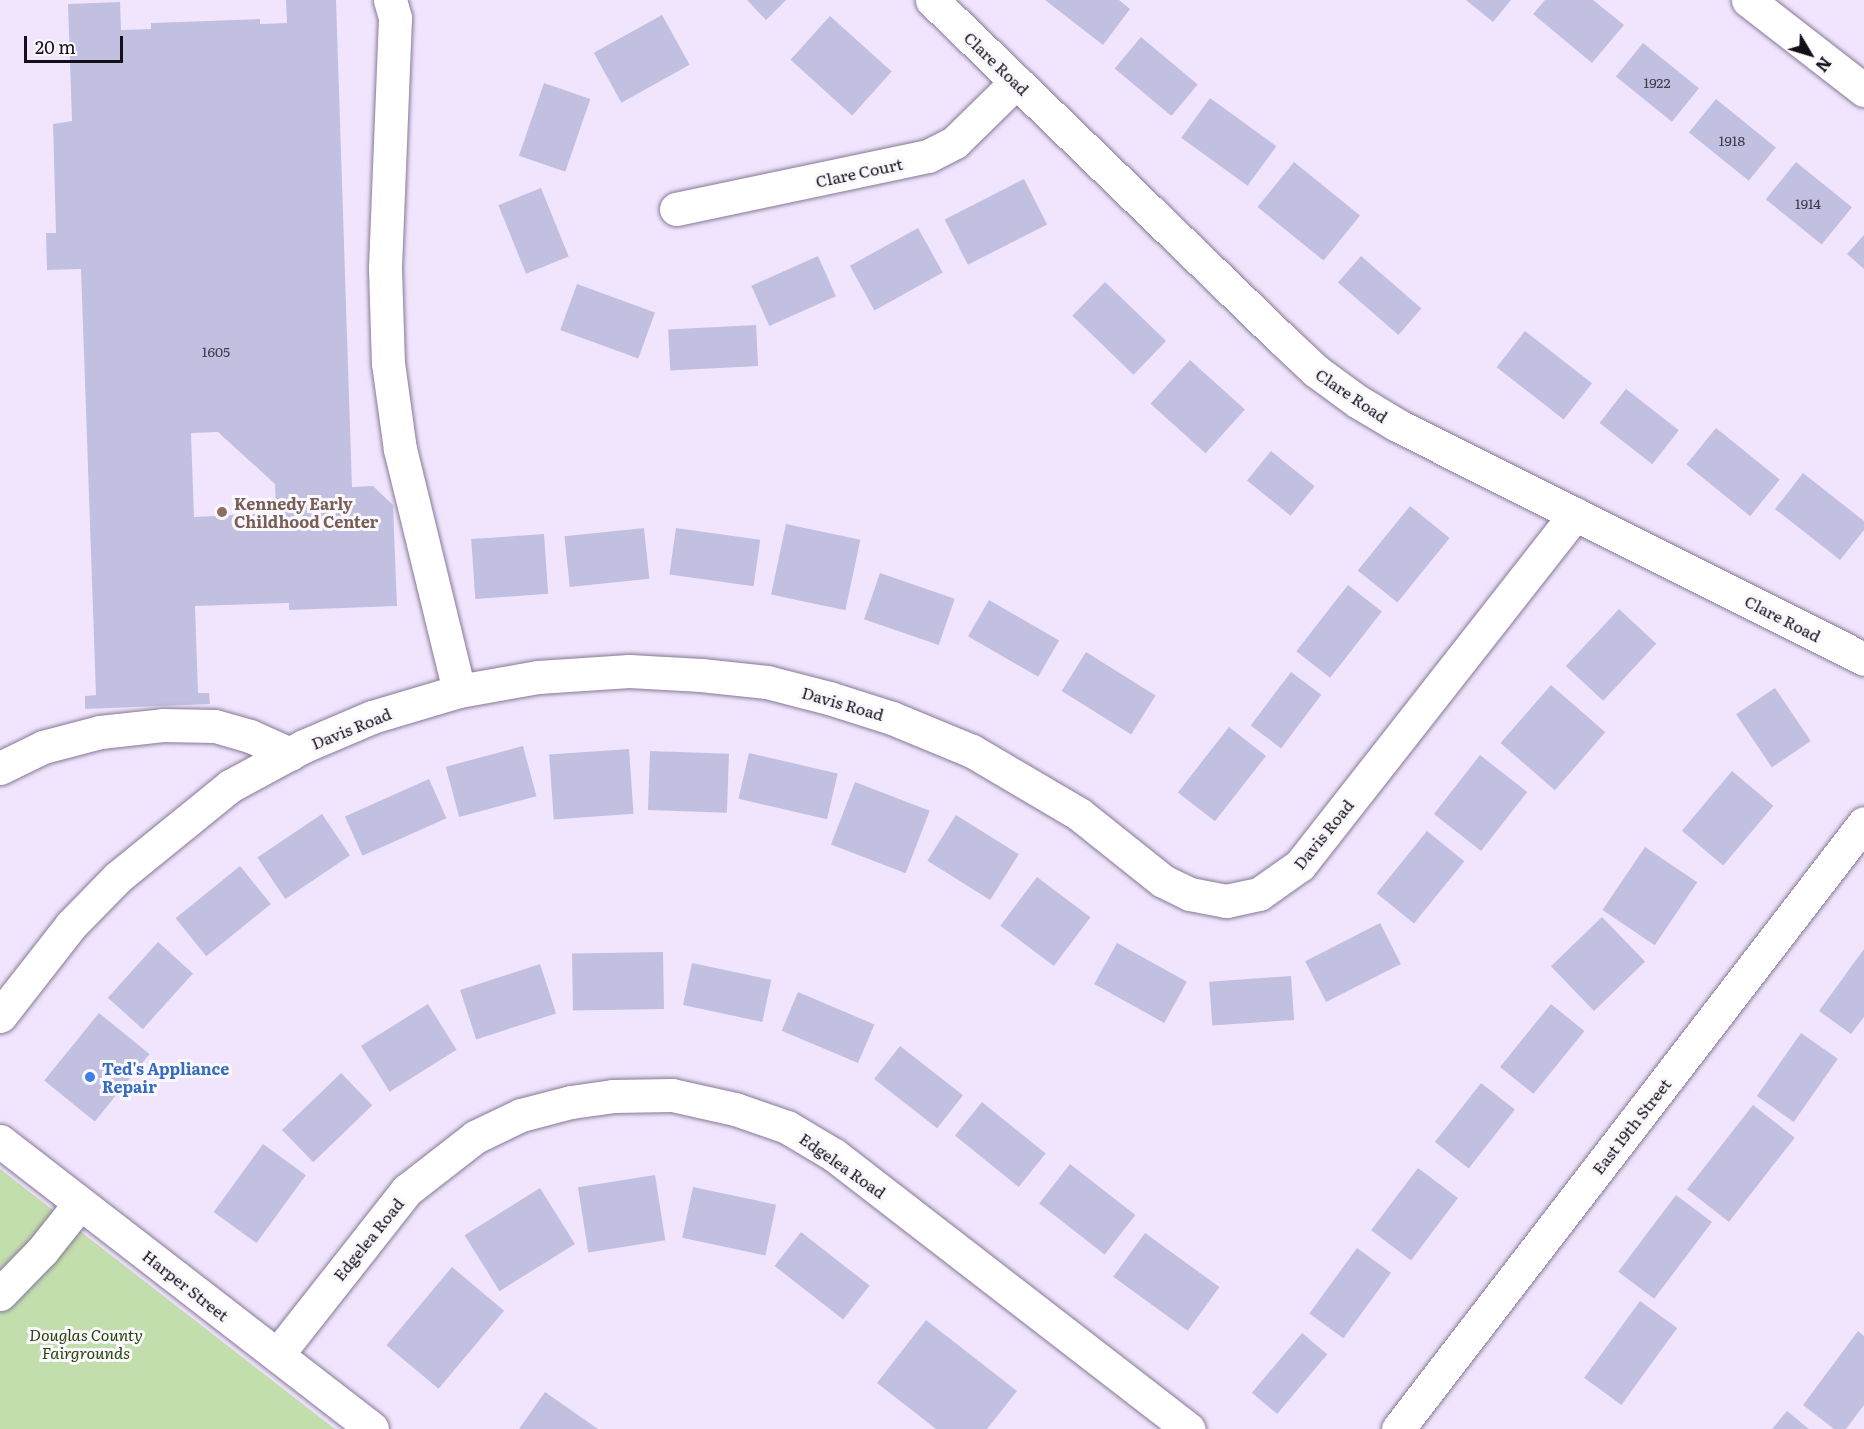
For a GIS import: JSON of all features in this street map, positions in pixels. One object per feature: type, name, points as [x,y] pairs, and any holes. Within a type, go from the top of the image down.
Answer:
[{"type":"street","points":[[390,0],[395,18],[385,269],[388,363],[400,449],[459,691]]},
{"type":"street","name":"Clare Road","points":[[932,0],[1316,371],[1397,425],[1864,659]]},
{"type":"street","points":[[1748,0],[1864,90]]},
{"type":"street","name":"Clare Court","points":[[676,209],[928,156],[955,142],[1016,82]]},
{"type":"street","name":"Davis Road","points":[[0,1016],[71,926],[118,877],[230,786],[290,754],[372,717],[459,691],[504,681],[629,670],[767,682],[829,698],[892,718],[972,751],[1079,814],[1163,881],[1190,894],[1226,901],[1259,894],[1300,865],[1575,514]]},
{"type":"street","points":[[0,768],[43,747],[88,735],[163,725],[215,726],[250,736],[290,754]]},
{"type":"street","name":"East 19th Street","points":[[1398,1429],[1864,823]]},
{"type":"street","name":"Edgelea Road","points":[[277,1355],[407,1190],[475,1137],[521,1115],[571,1102],[613,1096],[672,1095],[735,1109],[787,1127],[834,1155],[1189,1429]]},
{"type":"street","name":"Harper Street","points":[[0,1141],[372,1429]]},
{"type":"street","points":[[0,1294],[42,1251],[80,1203]]},
{"type":"green space","name":"Douglas County Fairgrounds","points":[[0,1169],[335,1429],[0,1429]]},
{"type":"building","points":[[286,0],[336,0],[352,487],[373,486],[393,505],[397,606],[289,610],[289,603],[195,606],[198,693],[209,693],[210,704],[85,709],[85,696],[96,695],[81,269],[47,270],[46,233],[56,233],[53,124],[72,121],[68,4],[120,2],[121,30],[151,29],[151,23],[260,19],[260,24],[287,23]],"holes":[[[218,432],[275,484],[276,513],[194,517],[191,433]]]},
{"type":"building","points":[[747,0],[786,0],[766,20]]},
{"type":"building","points":[[1045,0],[1119,0],[1130,9],[1103,45]]},
{"type":"building","points":[[1466,0],[1511,0],[1493,22]]},
{"type":"building","points":[[1545,0],[1593,0],[1624,25],[1592,63],[1533,14]]},
{"type":"building","points":[[662,15],[690,65],[621,103],[594,53]]},
{"type":"building","points":[[830,16],[892,72],[852,115],[791,60]]},
{"type":"building","points":[[1141,37],[1198,85],[1171,116],[1115,68]]},
{"type":"building","points":[[1643,43],[1699,88],[1672,122],[1616,76]]},
{"type":"building","points":[[544,83],[590,99],[565,172],[519,156]]},
{"type":"building","points":[[1210,98],[1276,146],[1248,186],[1181,138]]},
{"type":"building","points":[[1716,99],[1776,147],[1749,181],[1689,132]]},
{"type":"building","points":[[1294,162],[1360,215],[1324,261],[1257,207]]},
{"type":"building","points":[[1796,162],[1852,207],[1822,245],[1766,199]]},
{"type":"building","points":[[1024,179],[1047,224],[968,265],[945,219]]},
{"type":"building","points":[[541,188],[569,257],[526,274],[498,205]]},
{"type":"building","points":[[918,228],[943,273],[875,310],[850,266]]},
{"type":"building","points":[[1864,235],[1864,269],[1847,254]]},
{"type":"building","points":[[818,256],[836,296],[769,326],[751,286]]},
{"type":"building","points":[[1361,256],[1421,308],[1398,335],[1338,282]]},
{"type":"building","points":[[1105,282],[1166,341],[1133,375],[1072,316]]},
{"type":"building","points":[[577,284],[655,312],[638,358],[560,330]]},
{"type":"building","points":[[756,325],[758,366],[670,371],[668,330]]},
{"type":"building","points":[[1525,331],[1592,383],[1564,420],[1497,367]]},
{"type":"building","points":[[1190,360],[1245,410],[1206,453],[1151,404]]},
{"type":"building","points":[[1626,389],[1679,430],[1652,464],[1600,423]]},
{"type":"building","points":[[1716,428],[1780,480],[1750,516],[1686,465]]},
{"type":"building","points":[[1271,451],[1315,486],[1291,516],[1247,481]]},
{"type":"building","points":[[1803,473],[1864,521],[1864,530],[1840,560],[1775,509]]},
{"type":"building","points":[[1410,506],[1450,538],[1397,603],[1358,571]]},
{"type":"building","points":[[786,524],[860,540],[845,610],[771,594]]},
{"type":"building","points":[[644,528],[649,579],[570,587],[564,536]]},
{"type":"building","points":[[676,528],[760,540],[754,586],[669,575]]},
{"type":"building","points":[[544,534],[548,594],[475,599],[471,539]]},
{"type":"building","points":[[880,573],[955,599],[939,645],[864,619]]},
{"type":"building","points":[[1348,585],[1382,611],[1330,678],[1296,651]]},
{"type":"building","points":[[989,600],[1059,640],[1038,677],[968,636]]},
{"type":"building","points":[[1619,609],[1656,644],[1603,701],[1566,666]]},
{"type":"building","points":[[1086,652],[1156,695],[1131,734],[1062,691]]},
{"type":"building","points":[[1291,672],[1321,695],[1281,748],[1251,726]]},
{"type":"building","points":[[1551,685],[1605,732],[1555,790],[1500,743]]},
{"type":"building","points":[[1775,688],[1811,741],[1772,767],[1736,714]]},
{"type":"building","points":[[1229,727],[1266,756],[1215,821],[1178,792]]},
{"type":"building","points":[[523,746],[536,796],[459,817],[446,767]]},
{"type":"building","points":[[629,749],[634,814],[554,819],[549,755]]},
{"type":"building","points":[[650,751],[729,754],[727,813],[648,810]]},
{"type":"building","points":[[749,753],[838,773],[827,819],[738,799]]},
{"type":"building","points":[[1480,755],[1527,792],[1481,851],[1434,814]]},
{"type":"building","points":[[1732,771],[1773,806],[1723,865],[1682,831]]},
{"type":"building","points":[[429,779],[446,818],[362,856],[345,816]]},
{"type":"building","points":[[855,782],[930,811],[906,873],[831,845]]},
{"type":"building","points":[[322,814],[350,855],[285,899],[257,858]]},
{"type":"building","points":[[956,815],[1019,854],[990,900],[927,861]]},
{"type":"building","points":[[1427,831],[1464,861],[1414,923],[1377,893]]},
{"type":"building","points":[[1645,847],[1697,882],[1655,945],[1603,910]]},
{"type":"building","points":[[240,866],[271,904],[206,956],[175,918]]},
{"type":"building","points":[[1037,877],[1091,917],[1054,966],[1000,926]]},
{"type":"building","points":[[1602,917],[1645,962],[1594,1011],[1551,966]]},
{"type":"building","points":[[1380,923],[1401,964],[1326,1002],[1305,961]]},
{"type":"building","points":[[158,942],[193,973],[143,1029],[108,998]]},
{"type":"building","points":[[1117,943],[1187,982],[1164,1023],[1094,984]]},
{"type":"building","points":[[1864,949],[1864,1017],[1851,1034],[1819,1011]]},
{"type":"building","points":[[663,952],[664,1009],[573,1011],[572,954]]},
{"type":"building","points":[[692,963],[771,980],[762,1022],[683,1005]]},
{"type":"building","points":[[540,964],[556,1013],[476,1039],[460,990]]},
{"type":"building","points":[[1291,976],[1294,1020],[1212,1026],[1209,982]]},
{"type":"building","points":[[798,992],[874,1024],[858,1063],[782,1031]]},
{"type":"building","points":[[428,1004],[457,1050],[390,1092],[361,1046]]},
{"type":"building","points":[[1551,1004],[1584,1031],[1533,1094],[1500,1067]]},
{"type":"building","points":[[99,1013],[150,1054],[95,1122],[44,1081]]},
{"type":"building","points":[[1801,1033],[1838,1059],[1794,1122],[1757,1096]]},
{"type":"building","points":[[900,1046],[963,1095],[937,1128],[874,1079]]},
{"type":"building","points":[[341,1073],[372,1105],[313,1162],[282,1130]]},
{"type":"building","points":[[1481,1083],[1515,1109],[1469,1169],[1435,1142]]},
{"type":"building","points":[[982,1102],[1046,1154],[1019,1187],[955,1135]]},
{"type":"building","points":[[1753,1105],[1795,1138],[1729,1222],[1687,1189]]},
{"type":"building","points":[[263,1144],[306,1175],[257,1243],[214,1212]]},
{"type":"building","points":[[1070,1164],[1135,1215],[1105,1255],[1039,1203]]},
{"type":"building","points":[[1418,1168],[1458,1198],[1411,1260],[1371,1230]]},
{"type":"building","points":[[655,1175],[665,1240],[588,1252],[578,1187]]},
{"type":"building","points":[[693,1187],[776,1205],[765,1256],[682,1238]]},
{"type":"building","points":[[540,1188],[575,1244],[499,1291],[465,1235]]},
{"type":"building","points":[[1676,1195],[1712,1222],[1654,1299],[1618,1272]]},
{"type":"building","points":[[801,1232],[870,1286],[843,1319],[775,1266]]},
{"type":"building","points":[[1145,1233],[1219,1287],[1188,1331],[1113,1277]]},
{"type":"building","points":[[1357,1248],[1391,1273],[1343,1338],[1309,1314]]},
{"type":"building","points":[[452,1267],[504,1311],[439,1389],[386,1345]]},
{"type":"building","points":[[1640,1301],[1677,1328],[1621,1405],[1584,1378]]},
{"type":"building","points":[[926,1320],[1017,1391],[987,1429],[936,1429],[877,1383]]},
{"type":"building","points":[[1858,1331],[1864,1336],[1864,1405],[1846,1429],[1834,1429],[1803,1405]]},
{"type":"building","points":[[1302,1333],[1327,1354],[1277,1414],[1252,1393]]},
{"type":"building","points":[[545,1392],[598,1429],[519,1429]]},
{"type":"building","points":[[1787,1411],[1809,1429],[1772,1429]]},
{"type":"place","name":"Kennedy Early Childhood Center","points":[[222,512]]},
{"type":"place","name":"Ted's Appliance Repair","points":[[90,1077]]}]
